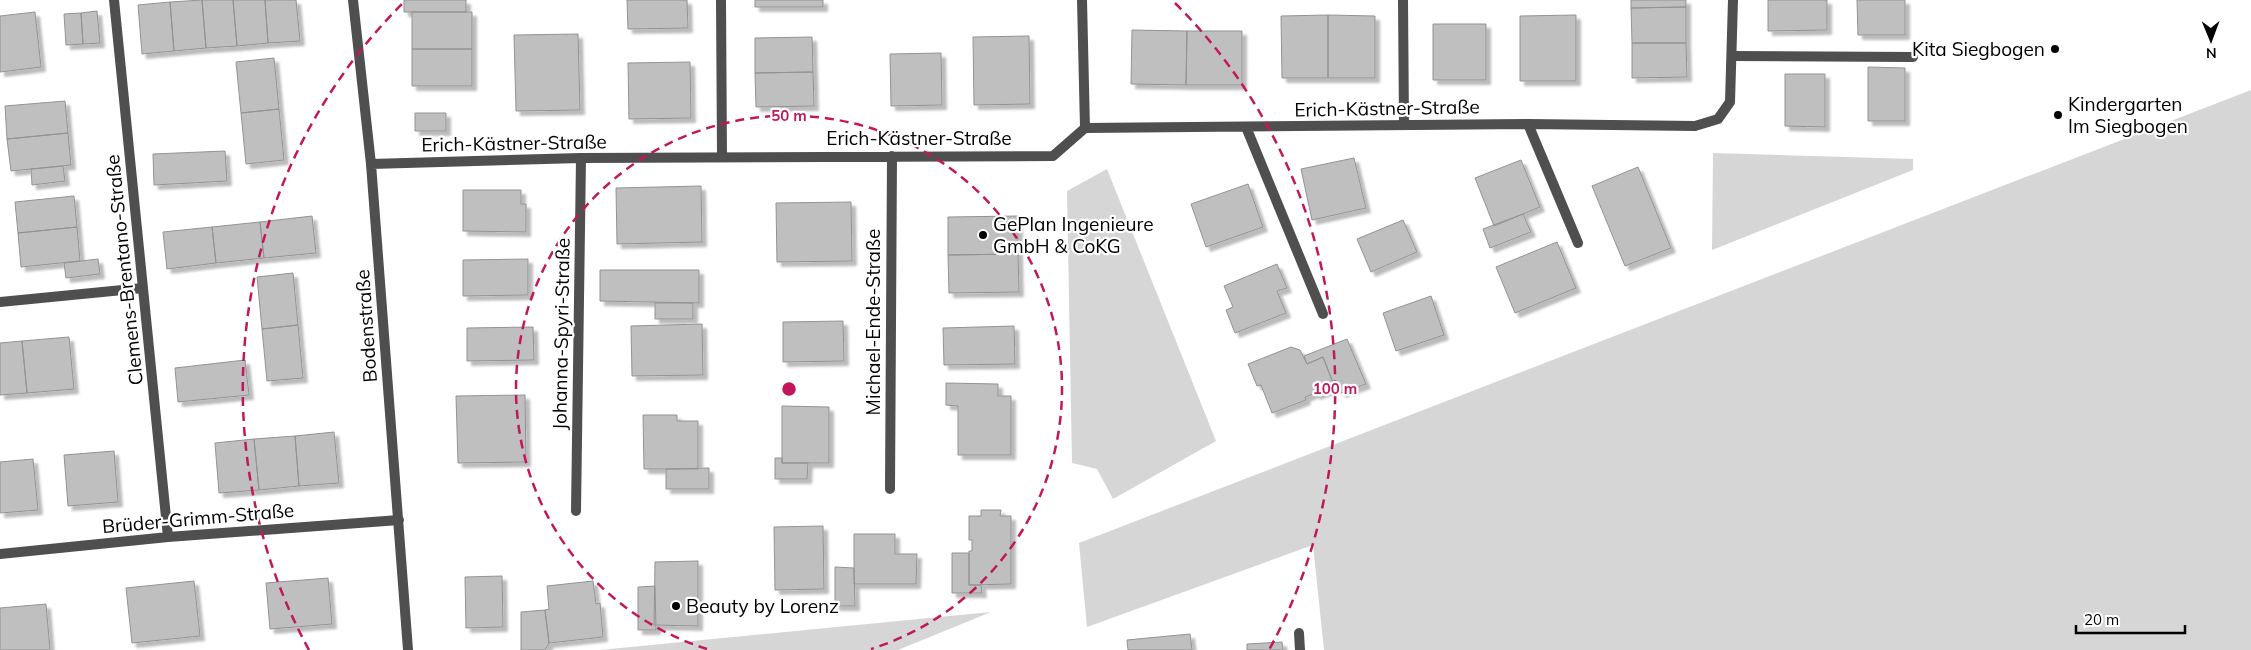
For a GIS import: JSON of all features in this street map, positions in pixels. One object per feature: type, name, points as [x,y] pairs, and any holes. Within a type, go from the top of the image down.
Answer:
[{"type":"street","name":"Clemens-Brentano-Straße","points":[[114,0],[168,537]]},
{"type":"street","name":"Bodenstraße","points":[[353,0],[371,164],[408,650]]},
{"type":"street","points":[[721,0],[722,156]]},
{"type":"street","points":[[1082,0],[1085,128]]},
{"type":"street","points":[[1403,0],[1404,124]]},
{"type":"street","name":"Erich-Kästner-Straße","points":[[371,164],[722,156],[1053,156],[1085,128],[1404,124],[1695,126],[1718,119],[1730,102],[1733,56],[1733,0]]},
{"type":"street","points":[[1733,56],[1913,57]]},
{"type":"street","points":[[1528,124],[1578,243]]},
{"type":"street","points":[[1246,127],[1323,314]]},
{"type":"street","name":"Michael-Ende-Straße","points":[[890,489],[892,156]]},
{"type":"street","name":"Johanna-Spyri-Straße","points":[[576,511],[581,158]]},
{"type":"street","points":[[0,302],[143,288]]},
{"type":"street","name":"Brüder-Grimm-Straße","points":[[0,554],[168,537],[399,520]]},
{"type":"street","points":[[1299,634],[1300,650]]},
{"type":"shaded area","points":[[2251,90],[2251,650],[1324,650],[1313,545],[1087,627],[1079,543]]},
{"type":"shaded area","points":[[1713,153],[1913,159],[1913,170],[1712,250]]},
{"type":"shaded area","points":[[1107,169],[1216,441],[1113,499],[1097,469],[1072,463],[1067,191]]},
{"type":"shaded area","points":[[991,612],[898,650],[600,650]]},
{"type":"building","points":[[202,0],[206,48],[174,51],[170,2]]},
{"type":"building","points":[[202,0],[233,0],[237,46],[206,48]]},
{"type":"building","points":[[233,0],[265,0],[268,43],[237,46]]},
{"type":"building","points":[[265,0],[296,0],[300,41],[268,43]]},
{"type":"building","points":[[404,0],[466,0],[466,12],[404,12]]},
{"type":"building","points":[[627,0],[687,0],[688,28],[628,29]]},
{"type":"building","points":[[755,0],[823,0],[823,7],[755,7]]},
{"type":"building","points":[[1631,0],[1686,0],[1686,7],[1631,8]]},
{"type":"building","points":[[1768,0],[1827,0],[1827,30],[1768,31]]},
{"type":"building","points":[[1857,0],[1905,0],[1905,35],[1858,35]]},
{"type":"building","points":[[170,2],[174,51],[142,54],[138,5]]},
{"type":"building","points":[[1686,7],[1686,43],[1632,43],[1631,8]]},
{"type":"building","points":[[97,11],[100,43],[83,44],[81,13]]},
{"type":"building","points":[[35,12],[41,67],[0,72],[0,16]]},
{"type":"building","points":[[412,12],[472,12],[472,49],[412,49]]},
{"type":"building","points":[[81,13],[83,44],[66,45],[64,14]]},
{"type":"building","points":[[1328,15],[1328,78],[1282,78],[1281,16]]},
{"type":"building","points":[[1328,15],[1375,16],[1375,78],[1328,78]]},
{"type":"building","points":[[1576,15],[1576,81],[1520,81],[1520,16]]},
{"type":"building","points":[[1433,24],[1486,24],[1486,80],[1433,80]]},
{"type":"building","points":[[1132,30],[1187,31],[1186,85],[1131,84]]},
{"type":"building","points":[[1187,31],[1242,31],[1242,85],[1186,85]]},
{"type":"building","points":[[578,34],[580,110],[516,111],[514,35]]},
{"type":"building","points":[[1029,36],[1030,104],[974,105],[973,37]]},
{"type":"building","points":[[812,37],[813,72],[755,73],[755,38]]},
{"type":"building","points":[[1632,43],[1686,43],[1687,77],[1632,78]]},
{"type":"building","points":[[412,49],[472,49],[472,86],[412,86]]},
{"type":"building","points":[[941,53],[942,105],[891,106],[890,54]]},
{"type":"building","points":[[274,58],[279,109],[241,113],[236,62]]},
{"type":"building","points":[[690,62],[691,118],[629,119],[628,63]]},
{"type":"building","points":[[1868,67],[1905,68],[1905,121],[1868,121]]},
{"type":"building","points":[[813,72],[814,106],[756,107],[755,73]]},
{"type":"building","points":[[1785,74],[1825,74],[1825,127],[1785,126]]},
{"type":"building","points":[[65,101],[68,133],[7,139],[5,106]]},
{"type":"building","points":[[279,109],[284,160],[246,164],[241,113]]},
{"type":"building","points":[[415,113],[446,113],[446,131],[415,131]]},
{"type":"building","points":[[68,133],[71,165],[11,171],[7,139]]},
{"type":"building","points":[[225,151],[227,181],[154,185],[153,154]]},
{"type":"building","points":[[1354,158],[1366,208],[1312,220],[1301,169]]},
{"type":"building","points":[[1521,160],[1540,207],[1494,226],[1475,178]]},
{"type":"building","points":[[63,166],[65,181],[32,185],[31,169]]},
{"type":"building","points":[[1638,167],[1671,248],[1625,266],[1592,186]]},
{"type":"building","points":[[1248,184],[1263,227],[1206,247],[1191,204]]},
{"type":"building","points":[[701,186],[702,242],[617,244],[616,188]]},
{"type":"building","points":[[463,190],[521,190],[521,204],[526,204],[526,232],[463,231]]},
{"type":"building","points":[[74,196],[77,227],[18,233],[15,202]]},
{"type":"building","points":[[851,202],[852,261],[777,262],[776,203]]},
{"type":"building","points":[[1523,214],[1531,232],[1490,248],[1483,229]]},
{"type":"building","points":[[312,216],[316,253],[264,258],[260,222]]},
{"type":"building","name":"GePlan Ingenieure GmbH & CoKG","points":[[1018,216],[1018,254],[948,255],[948,217]]},
{"type":"building","points":[[1403,220],[1417,252],[1371,272],[1357,239]]},
{"type":"building","points":[[260,222],[264,258],[216,263],[212,227]]},
{"type":"building","points":[[77,227],[80,261],[21,267],[18,233]]},
{"type":"building","points":[[212,227],[216,263],[167,269],[163,232]]},
{"type":"building","points":[[1557,242],[1576,288],[1515,313],[1496,267]]},
{"type":"building","points":[[1018,254],[1019,292],[949,293],[948,255]]},
{"type":"building","points":[[98,259],[100,274],[66,278],[64,263]]},
{"type":"building","points":[[528,259],[528,295],[463,296],[463,260]]},
{"type":"building","points":[[1277,264],[1287,288],[1277,291],[1286,313],[1235,333],[1226,310],[1233,307],[1224,286]]},
{"type":"building","points":[[600,270],[699,270],[699,303],[600,301]]},
{"type":"building","points":[[293,273],[298,325],[262,329],[257,277]]},
{"type":"building","points":[[1431,296],[1444,335],[1396,351],[1383,313]]},
{"type":"building","points":[[655,303],[693,303],[693,319],[655,319]]},
{"type":"building","points":[[843,321],[844,361],[783,362],[783,322]]},
{"type":"building","points":[[702,324],[703,375],[632,376],[631,326]]},
{"type":"building","points":[[298,325],[303,378],[267,381],[262,329]]},
{"type":"building","points":[[1014,326],[1015,364],[944,365],[943,328]]},
{"type":"building","points":[[533,327],[534,360],[467,361],[467,328]]},
{"type":"building","points":[[69,337],[74,389],[27,393],[22,341]]},
{"type":"building","points":[[1347,339],[1366,384],[1341,393],[1338,386],[1335,388],[1323,357],[1307,364],[1304,356]]},
{"type":"building","points":[[22,341],[27,393],[0,395],[0,343]]},
{"type":"building","points":[[1291,347],[1300,350],[1307,364],[1323,357],[1335,388],[1316,395],[1315,393],[1305,397],[1306,400],[1272,413],[1261,385],[1257,386],[1248,364]]},
{"type":"building","points":[[245,360],[249,395],[178,402],[175,368]]},
{"type":"building","points":[[946,383],[998,384],[998,396],[1011,396],[1011,455],[958,455],[958,406],[946,405]]},
{"type":"building","points":[[525,395],[526,462],[458,463],[456,396]]},
{"type":"building","points":[[782,406],[829,407],[829,463],[782,463]]},
{"type":"building","points":[[643,415],[677,415],[677,421],[698,421],[698,469],[644,469]]},
{"type":"building","points":[[334,432],[339,483],[299,486],[295,436]]},
{"type":"building","points":[[295,436],[299,486],[259,490],[254,439]]},
{"type":"building","points":[[254,439],[259,490],[219,493],[215,443]]},
{"type":"building","points":[[114,451],[118,502],[68,506],[64,455]]},
{"type":"building","points":[[775,458],[782,458],[782,463],[808,463],[807,479],[775,479]]},
{"type":"building","points":[[33,459],[38,510],[0,513],[0,462]]},
{"type":"building","points":[[709,468],[709,489],[666,489],[666,469]]},
{"type":"building","points":[[981,510],[1001,510],[1000,516],[1011,516],[1011,584],[969,585],[969,551],[972,551],[972,540],[969,540],[969,516],[981,516]]},
{"type":"building","points":[[823,526],[824,589],[775,590],[774,527]]},
{"type":"building","points":[[854,534],[895,534],[895,554],[917,554],[916,584],[854,584]]},
{"type":"building","points":[[952,553],[969,553],[969,585],[981,585],[982,593],[952,593]]},
{"type":"building","name":"Beauty by Lorenz","points":[[698,561],[698,626],[654,625],[655,562]]},
{"type":"building","points":[[835,567],[854,568],[855,606],[835,606]]},
{"type":"building","points":[[502,576],[503,627],[466,628],[465,577]]},
{"type":"building","points":[[328,578],[332,624],[270,629],[266,583]]},
{"type":"building","points":[[194,581],[200,636],[132,643],[126,588]]},
{"type":"building","points":[[593,581],[596,604],[600,603],[603,637],[549,643],[545,610],[549,609],[547,586]]},
{"type":"building","points":[[655,586],[656,630],[638,630],[638,587]]},
{"type":"building","points":[[46,604],[50,650],[0,650],[0,608]]},
{"type":"building","points":[[545,610],[549,643],[545,650],[521,650],[521,612]]},
{"type":"building","points":[[1190,634],[1192,650],[1128,650],[1127,640]]},
{"type":"building","points":[[1282,642],[1283,650],[1247,650],[1247,644]]},
{"type":"place","name":"Kita Siegbogen","points":[[2055,49]]},
{"type":"place","name":"Kindergarten Im Siegbogen","points":[[2058,115]]},
{"type":"place","name":"GePlan Ingenieure GmbH & CoKG","points":[[983,235]]},
{"type":"place","name":"Beauty by Lorenz","points":[[676,606]]}]
